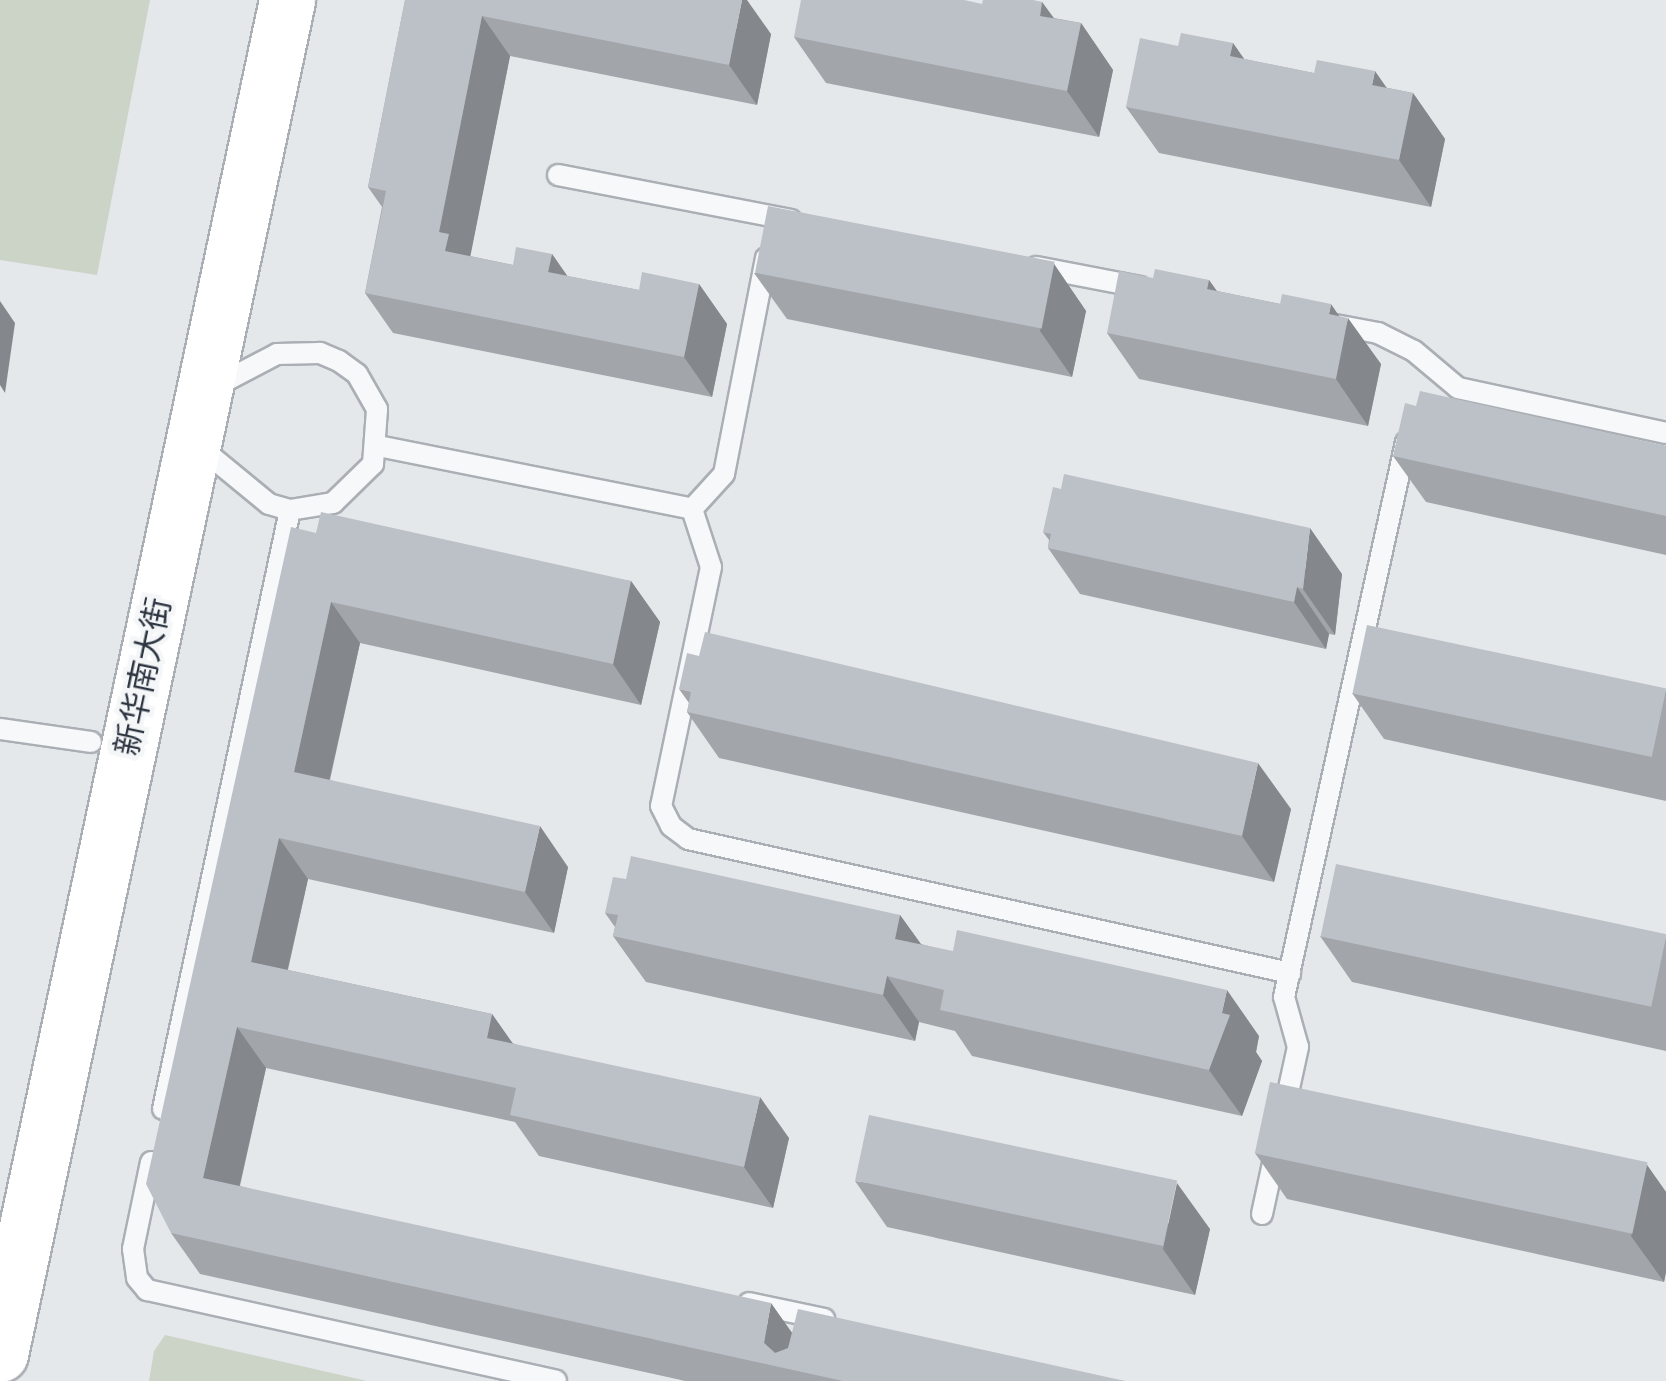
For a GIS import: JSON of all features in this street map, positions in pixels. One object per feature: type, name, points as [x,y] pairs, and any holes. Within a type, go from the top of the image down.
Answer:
[{"type":"main road","name":"新华南大街","points":[[0,1172],[248,0]]},
{"type":"main road","name":"新华南大街","points":[[0,1354],[287,0]]},
{"type":"lane","points":[[558,175],[812,224]]},
{"type":"lane","points":[[692,509],[724,474],[774,217]]},
{"type":"lane","points":[[1008,262],[1164,292]]},
{"type":"lane","points":[[1300,318],[1378,333],[1432,378],[1458,388],[1666,433]]},
{"type":"lane","points":[[320,353],[357,374],[370,392],[378,446],[349,493],[312,509],[290,510],[269,504],[199,417],[277,354],[320,353]]},
{"type":"lane","points":[[1262,1214],[1298,1047],[1284,997],[1415,417]]},
{"type":"lane","points":[[378,446],[692,509]]},
{"type":"lane","points":[[692,509],[710,567],[661,806],[670,826],[688,840],[1290,973]]},
{"type":"lane","points":[[290,510],[133,1249],[137,1278],[147,1290],[556,1381]]},
{"type":"lane","points":[[0,728],[91,742]]},
{"type":"lane","points":[[722,1297],[826,1324]]},
{"type":"shaded area","points":[[0,0],[150,0],[97,275],[0,260]]},
{"type":"shaded area","points":[[165,1335],[367,1381],[149,1381],[154,1351]]},
{"type":"building","points":[[405,0],[742,0],[729,65],[482,16],[439,232],[449,234],[445,251],[513,265],[516,247],[552,254],[548,272],[639,290],[642,272],[699,284],[684,357],[365,293],[386,191],[368,187]]},
{"type":"building","points":[[801,0],[1042,2],[1040,16],[1081,23],[1067,91],[794,37]]},
{"type":"building","points":[[1181,33],[1233,43],[1230,56],[1314,73],[1317,60],[1375,71],[1372,85],[1413,93],[1399,160],[1126,107],[1140,38],[1178,46]]},
{"type":"building","points":[[768,206],[1055,262],[1042,328],[755,273]]},
{"type":"building","points":[[1155,269],[1209,280],[1207,289],[1280,304],[1282,294],[1331,304],[1329,314],[1348,318],[1336,379],[1107,333],[1119,271],[1153,278]]},
{"type":"building","points":[[1420,391],[1666,446],[1666,516],[1393,456],[1405,403],[1416,406]]},
{"type":"building","points":[[1064,474],[1310,528],[1303,589],[1297,587],[1294,602],[1048,548],[1051,534],[1043,532],[1053,487],[1061,489]]},
{"type":"building","points":[[321,512],[631,581],[613,664],[331,602],[294,772],[540,826],[525,892],[279,838],[251,962],[492,1014],[487,1038],[760,1097],[744,1167],[510,1115],[516,1088],[237,1027],[203,1178],[771,1303],[764,1343],[775,1353],[788,1348],[798,1309],[1125,1381],[843,1381],[171,1233],[146,1184],[291,527],[316,533]]},
{"type":"building","points":[[1367,625],[1666,689],[1652,757],[1352,693]]},
{"type":"building","points":[[705,632],[1258,763],[1242,836],[687,712],[691,692],[679,689],[687,653],[699,656]]},
{"type":"building","points":[[631,856],[900,915],[895,939],[953,951],[957,930],[1227,990],[1222,1013],[1230,1015],[1209,1070],[940,1010],[944,990],[887,976],[883,995],[613,936],[618,915],[605,913],[613,877],[626,879]]},
{"type":"building","points":[[1336,864],[1666,934],[1651,1007],[1321,936]]},
{"type":"building","points":[[1270,1082],[1648,1162],[1632,1234],[1255,1153]]},
{"type":"building","points":[[869,1115],[1177,1180],[1163,1246],[855,1181]]}]
